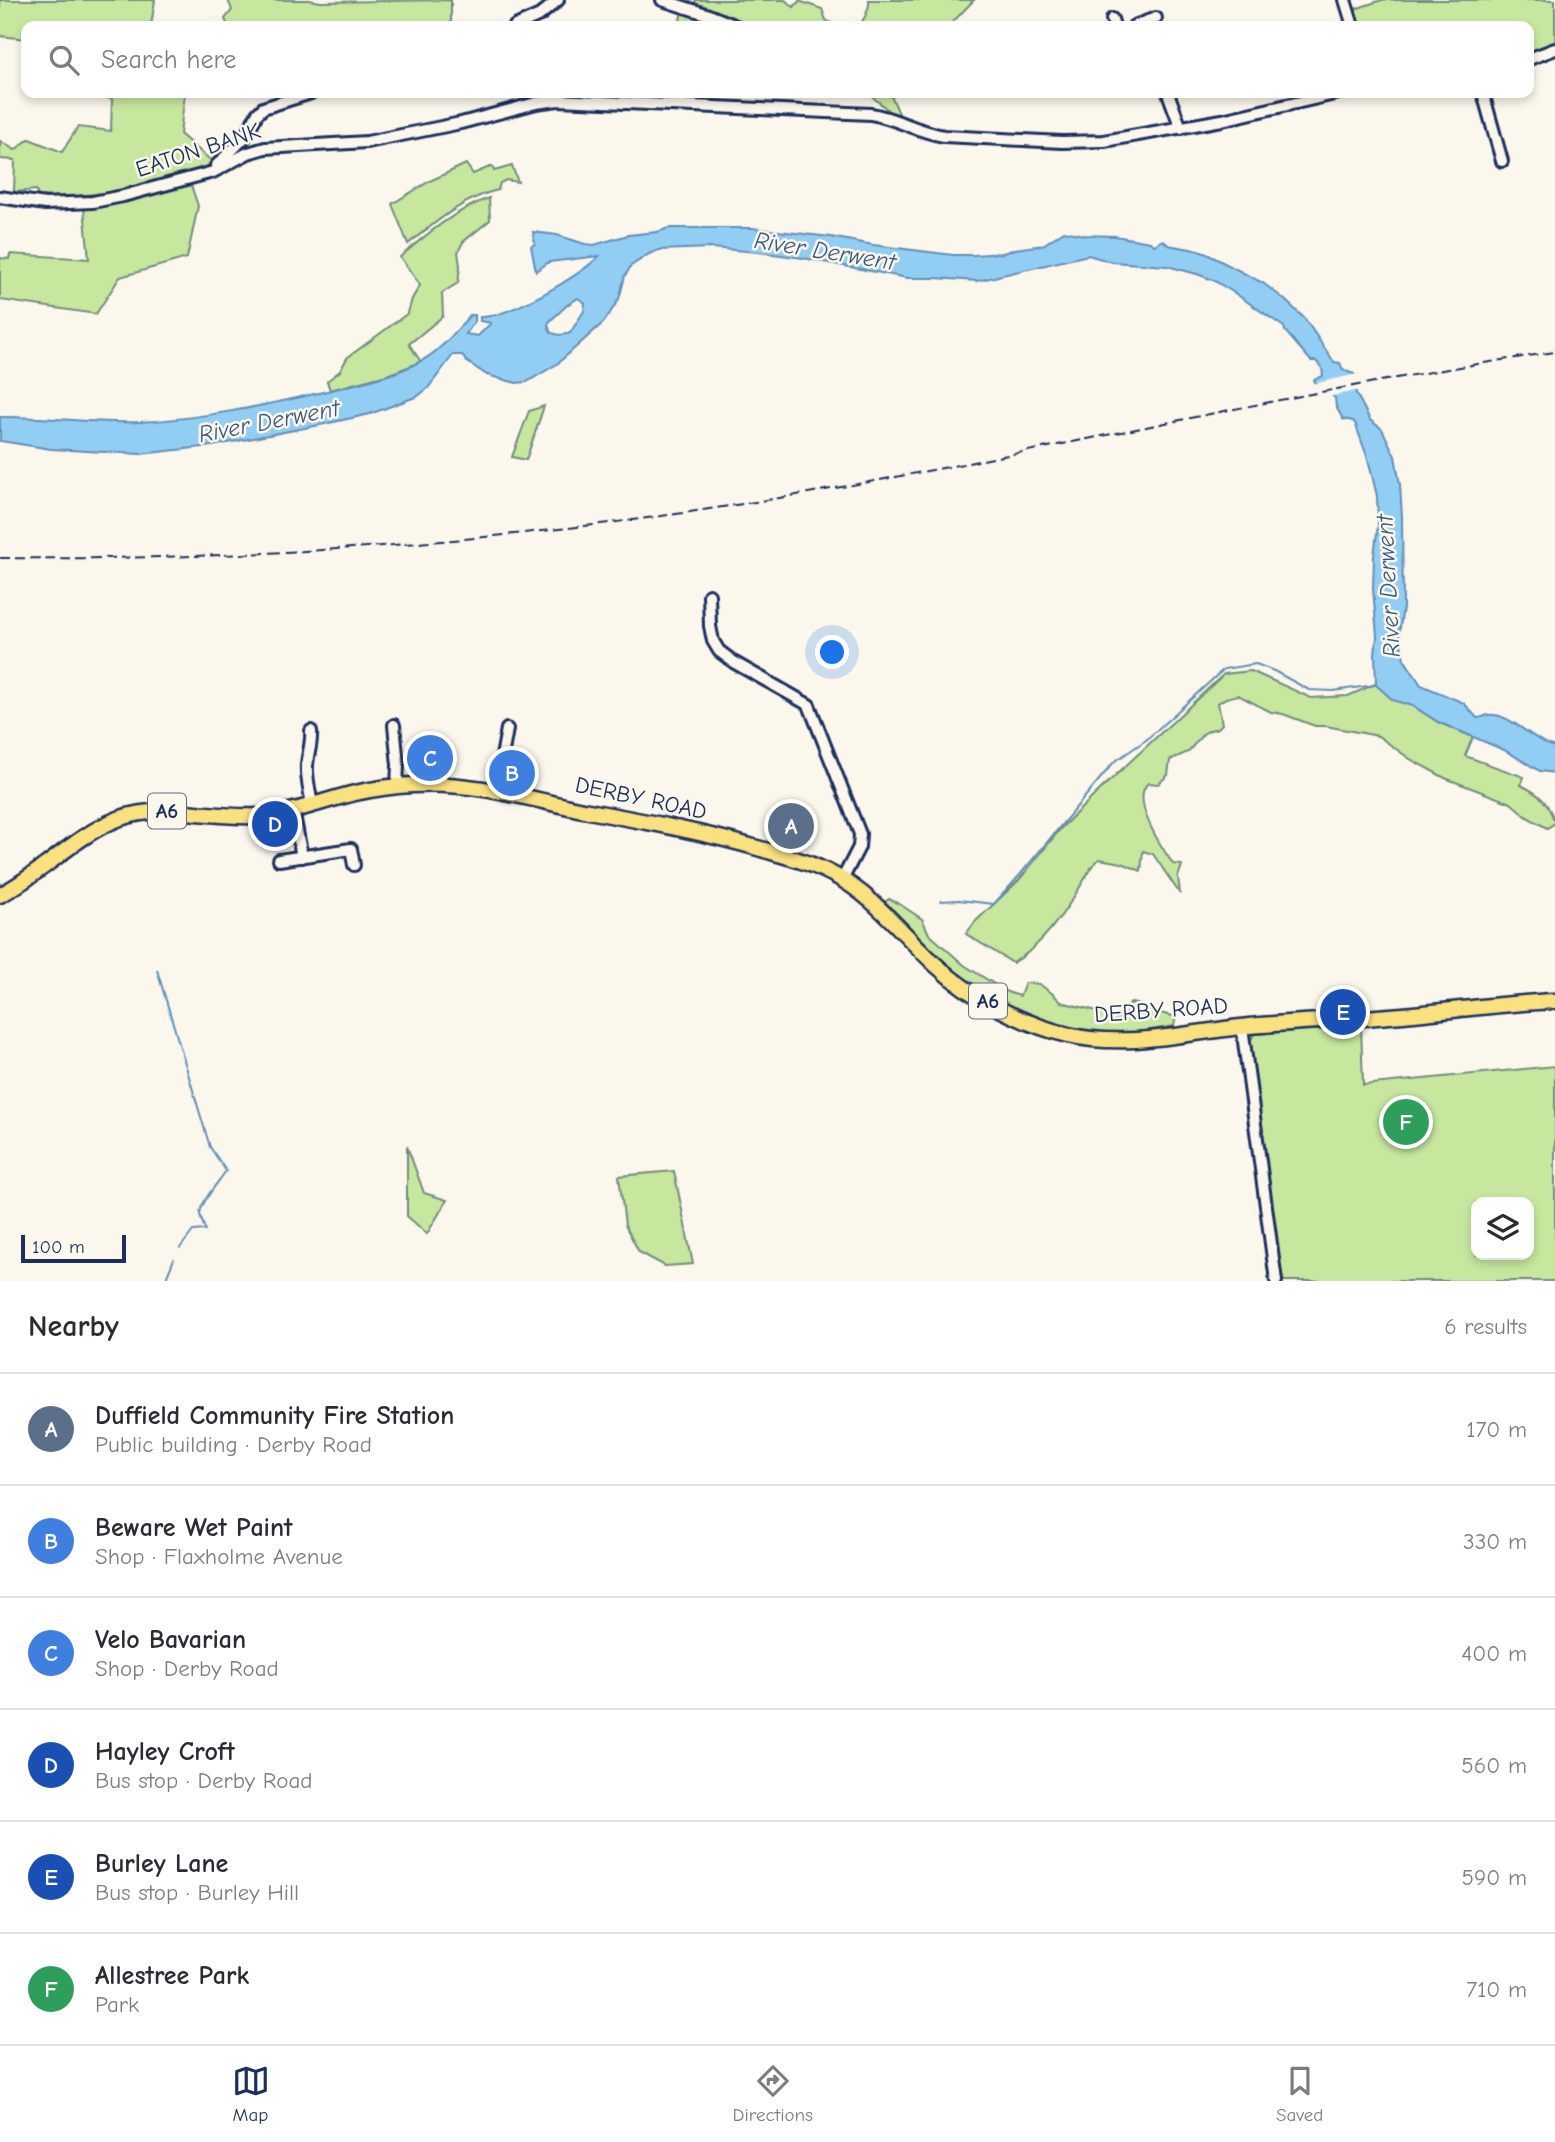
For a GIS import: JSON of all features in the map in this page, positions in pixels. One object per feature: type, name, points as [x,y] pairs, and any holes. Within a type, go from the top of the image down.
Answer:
[{"type":"highway","name":"DERBY ROAD","points":[[0,895],[27,880],[92,831],[128,816],[151,811],[173,811],[252,816],[293,810],[358,792],[397,786],[440,784],[496,790],[675,827],[810,864],[842,880],[863,895],[949,976],[999,1008],[1039,1027],[1076,1037],[1115,1040],[1242,1027]]},
{"type":"highway","name":"A6","points":[[1242,1027],[1555,1000]]},
{"type":"street","points":[[526,21],[540,15],[558,0]]},
{"type":"street","points":[[662,0],[724,21]]},
{"type":"street","points":[[1345,0],[1351,21]]},
{"type":"street","points":[[1149,21],[1156,18]]},
{"type":"street","points":[[1534,58],[1555,48]]},
{"type":"street","points":[[213,172],[245,137],[263,107],[294,98]]},
{"type":"street","points":[[1170,98],[1181,128]]},
{"type":"street","name":"EATON BANK","points":[[0,197],[44,204],[93,202],[213,172],[248,153],[265,148],[367,142],[558,100],[826,111],[881,116],[944,136],[1062,142],[1104,141],[1181,128],[1316,98]]},
{"type":"street","points":[[1484,98],[1502,161]]},
{"type":"street","points":[[709,595],[710,626],[713,641],[719,651],[809,705],[860,834],[859,847],[842,880]]},
{"type":"street","points":[[394,725],[397,786]]},
{"type":"street","points":[[496,790],[507,729]]},
{"type":"street","points":[[311,731],[312,743],[308,753],[307,772],[312,805]]},
{"type":"street","points":[[293,810],[302,857]]},
{"type":"street","points":[[279,860],[351,849],[354,865]]},
{"type":"street","points":[[1242,1027],[1276,1281]]},
{"type":"green space","points":[[0,0],[155,0],[152,21],[21,21],[21,38],[0,36]]},
{"type":"green space","points":[[228,0],[451,0],[451,21],[226,21],[232,10]]},
{"type":"green space","points":[[696,0],[785,0],[794,7],[799,1],[822,9],[828,21],[680,21],[683,4],[693,6]]},
{"type":"green space","points":[[869,0],[974,0],[954,21],[862,21],[869,7]]},
{"type":"green space","points":[[1382,0],[1555,0],[1555,45],[1534,53],[1534,21],[1359,21],[1355,9]]},
{"type":"green space","points":[[108,98],[184,98],[180,134],[214,163],[152,183],[104,193],[55,197],[38,196],[36,190],[14,192],[15,160],[0,159],[0,141],[15,150],[29,139],[62,152],[78,127],[111,131],[112,99]]},
{"type":"green space","points":[[874,98],[892,98],[901,118],[887,114],[887,109]]},
{"type":"green space","points":[[466,164],[473,174],[492,166],[494,171],[512,166],[518,182],[506,180],[500,183],[498,190],[462,205],[408,244],[392,204],[430,181]]},
{"type":"green space","points":[[190,182],[198,206],[187,258],[120,277],[96,314],[0,300],[0,258],[9,259],[10,254],[89,259],[84,208],[143,196]]},
{"type":"green space","points":[[489,198],[490,220],[463,242],[458,252],[458,283],[442,293],[443,316],[409,344],[421,362],[387,375],[330,390],[327,381],[340,371],[347,358],[408,313],[420,285],[400,257],[453,216]]},
{"type":"green space","points":[[544,406],[526,460],[512,457],[529,411]]},
{"type":"green space","points":[[1251,671],[1311,698],[1348,696],[1382,681],[1393,700],[1413,706],[1438,722],[1473,737],[1465,756],[1524,777],[1521,785],[1543,800],[1555,823],[1547,828],[1527,817],[1511,803],[1445,778],[1410,759],[1378,736],[1315,726],[1271,712],[1238,695],[1218,703],[1222,724],[1203,734],[1188,752],[1170,760],[1168,775],[1158,784],[1148,783],[1143,791],[1145,812],[1156,836],[1173,864],[1182,865],[1178,877],[1180,894],[1153,854],[1143,851],[1141,871],[1122,863],[1099,859],[1048,933],[1013,963],[966,934],[1019,880],[1061,828],[1224,674]]},
{"type":"green space","points":[[889,899],[922,919],[929,934],[964,965],[1007,992],[1020,996],[1025,983],[1039,984],[1061,1002],[1123,1020],[1130,1003],[1136,1004],[1176,1016],[1174,1026],[1134,1032],[1098,1032],[1054,1024],[1010,1008],[970,985],[943,964],[882,904]]},
{"type":"green space","points":[[1361,1026],[1363,1085],[1555,1066],[1555,1281],[1283,1281],[1261,1158],[1248,1045],[1254,1034]]},
{"type":"green space","points":[[407,1146],[424,1193],[447,1200],[427,1234],[407,1216]]},
{"type":"green space","points":[[674,1171],[693,1264],[665,1266],[639,1252],[625,1225],[619,1176]]},
{"type":"water","name":"River Derwent","points":[[669,228],[752,228],[953,255],[974,255],[1003,253],[1043,245],[1064,231],[1115,236],[1154,245],[1163,240],[1168,245],[1207,254],[1263,283],[1305,319],[1334,362],[1340,363],[1343,370],[1354,374],[1356,393],[1370,420],[1382,429],[1395,456],[1402,517],[1403,608],[1399,634],[1404,659],[1421,685],[1464,703],[1477,718],[1496,715],[1505,718],[1555,747],[1555,773],[1540,771],[1504,750],[1438,722],[1413,706],[1393,700],[1376,685],[1377,636],[1373,589],[1378,524],[1377,496],[1355,423],[1343,419],[1336,407],[1335,398],[1315,382],[1314,380],[1323,376],[1322,368],[1316,361],[1311,361],[1284,327],[1213,280],[1167,266],[1112,262],[1088,255],[977,281],[907,278],[758,252],[711,248],[659,250],[631,266],[625,276],[619,299],[604,322],[557,364],[527,382],[516,383],[487,375],[466,361],[462,355],[453,355],[428,388],[418,396],[370,414],[212,446],[141,454],[51,449],[0,441],[0,417],[121,422],[185,418],[277,402],[384,376],[427,358],[447,341],[470,315],[475,315],[475,321],[466,334],[478,336],[491,323],[480,321],[480,317],[507,311],[543,294],[577,274],[599,256],[549,262],[536,271],[531,246],[535,244],[533,232],[594,245],[628,235]],"holes":[[[578,298],[585,303],[584,311],[570,333],[551,333],[549,322],[566,306]]]},
{"type":"pier","points":[[1357,374],[1360,390],[1328,397],[1313,384]]},
{"type":"waterway","points":[[941,901],[994,904],[1114,762],[1146,740],[1224,669],[1256,664],[1309,690],[1333,691],[1375,685]]},
{"type":"waterway","points":[[157,970],[210,1147],[226,1171],[201,1209],[205,1230],[193,1231],[180,1248]]},
{"type":"waterway","points":[[165,1281],[174,1259]]},
{"type":"railway","points":[[0,558],[189,556],[379,546],[661,516],[855,485],[1255,405],[1555,352]]},
{"type":"place","name":"Velo Bavarian","points":[[430,758]]},
{"type":"place","name":"Beware Wet Paint","points":[[512,773]]},
{"type":"place","name":"Hayley Croft","points":[[275,824]]},
{"type":"place","name":"Duffield Community Fire Station","points":[[791,826]]},
{"type":"place","name":"Burley Lane","points":[[1343,1012]]},
{"type":"place","name":"Allestree Park","points":[[1406,1122]]}]
